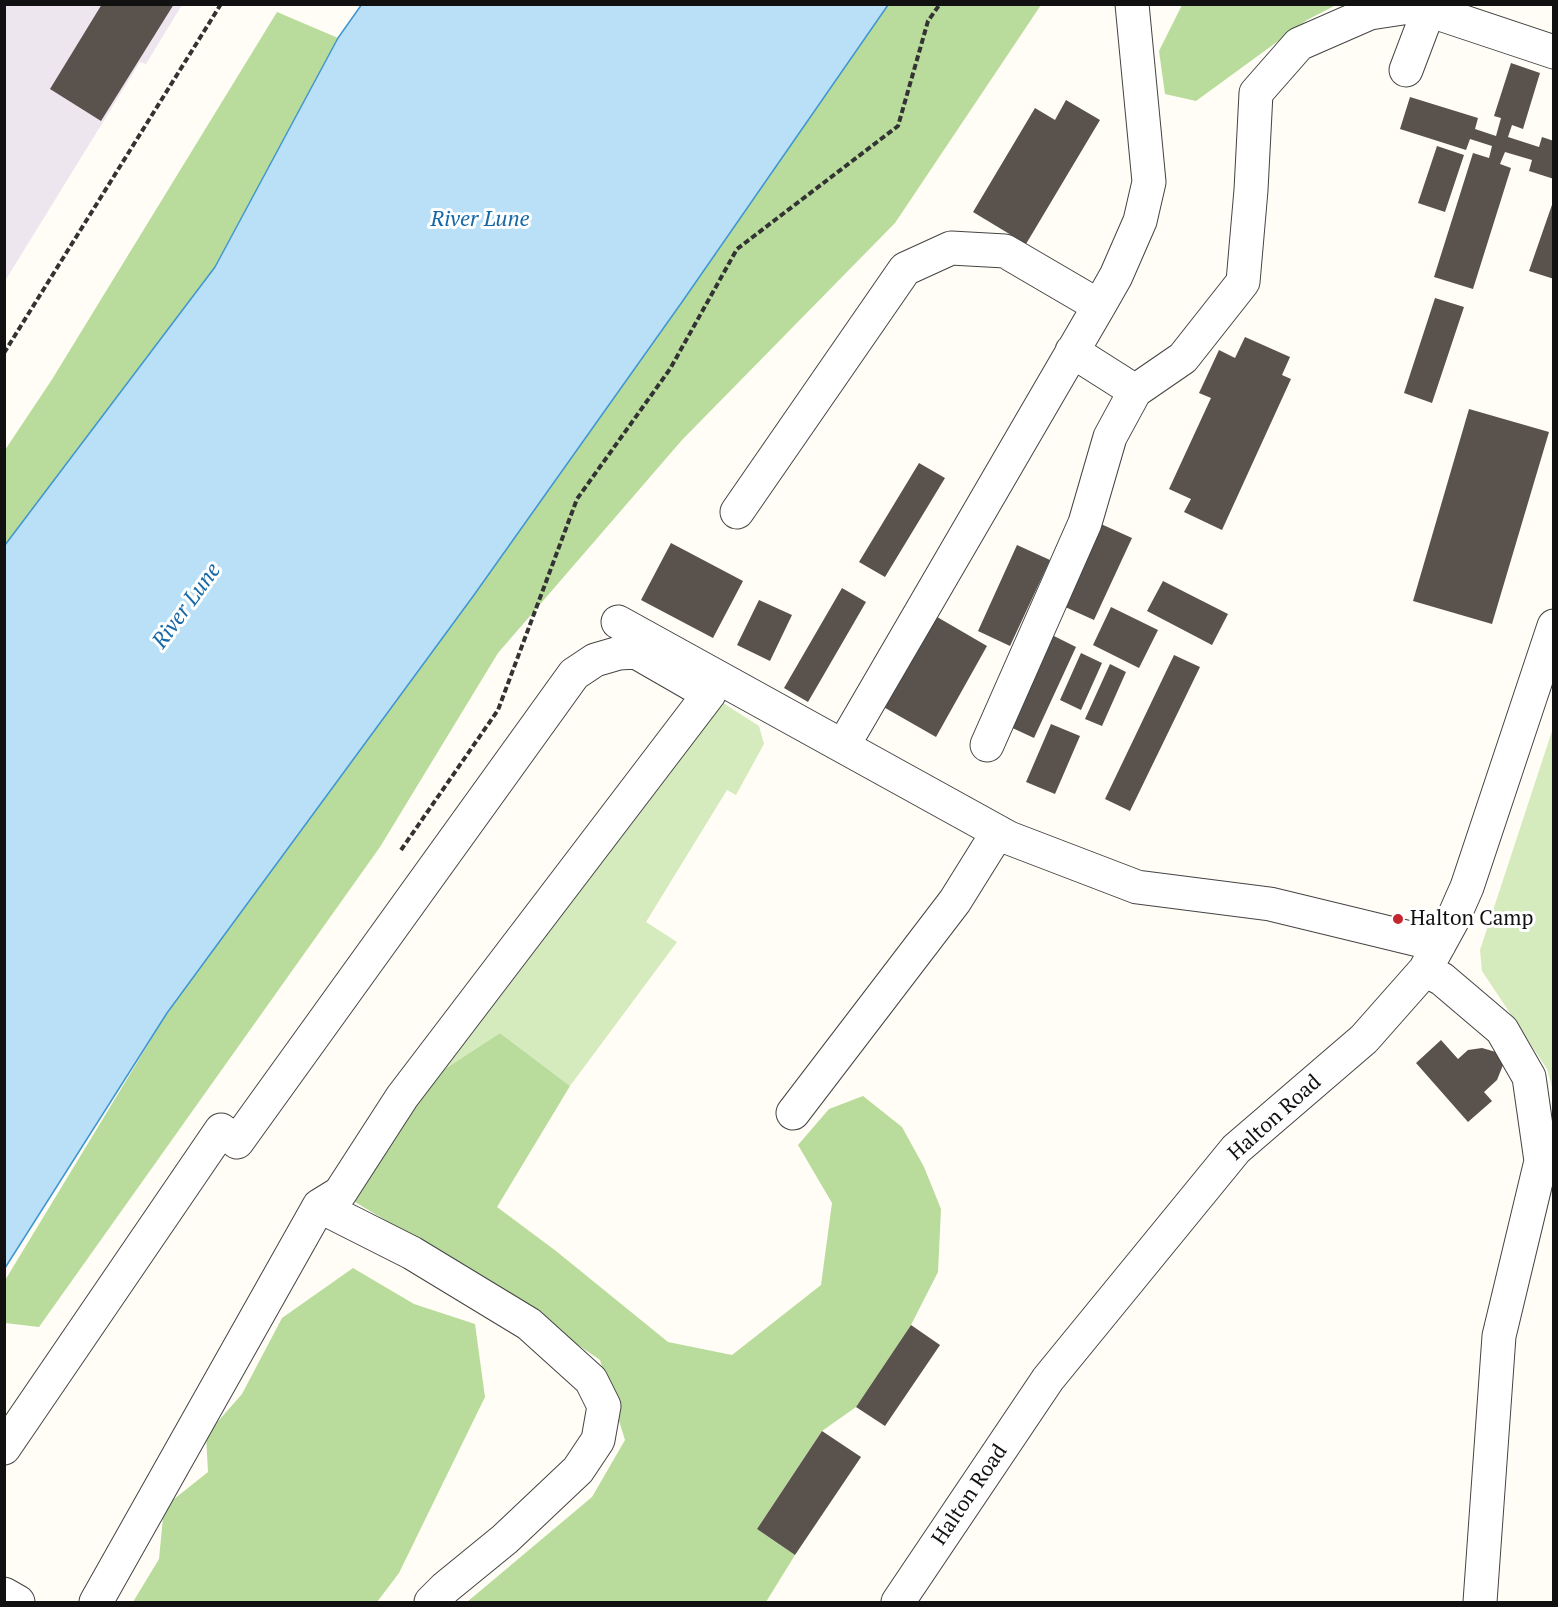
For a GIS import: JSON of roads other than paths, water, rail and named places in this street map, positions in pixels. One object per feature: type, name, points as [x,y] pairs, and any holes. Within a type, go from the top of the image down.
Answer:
[{"type":"street","points":[[843,746],[1116,276],[1140,221],[1149,182],[1132,4]]},
{"type":"street","points":[[987,746],[1085,523],[1110,437],[1135,391],[1183,358],[1243,282],[1256,93],[1299,44],[1370,14],[1416,6],[1430,7],[1554,51]]},
{"type":"street","points":[[1406,69],[1430,7]]},
{"type":"street","points":[[737,512],[905,269],[951,248],[1005,251],[1099,306]]},
{"type":"street","points":[[1072,351],[1135,391]]},
{"type":"street","points":[[618,622],[1009,838],[1137,887],[1270,904],[1432,958],[1442,980],[1502,1030],[1529,1077],[1541,1161],[1499,1336],[1480,1602]]},
{"type":"street","name":"Halton Road","points":[[898,1602],[1048,1379],[1236,1149],[1364,1039],[1432,958],[1467,887],[1554,626]]},
{"type":"street","points":[[4,1448],[221,1130],[237,1142],[574,674],[595,660],[619,653],[636,652],[709,694],[402,1097],[340,1193],[319,1206],[96,1602]]},
{"type":"street","points":[[793,1113],[955,901],[998,832]]},
{"type":"street","points":[[319,1206],[412,1253],[529,1324],[591,1380],[604,1406],[598,1440],[578,1470],[505,1539],[431,1602]]},
{"type":"street","points":[[4,1594],[18,1602]]},
{"type":"water","name":"River Lune","points":[[362,4],[888,5],[682,302],[474,595],[167,1013],[5,1268],[5,545],[215,267],[338,38]]},
{"type":"place","name":"Halton Camp","points":[[1398,919]]}]
